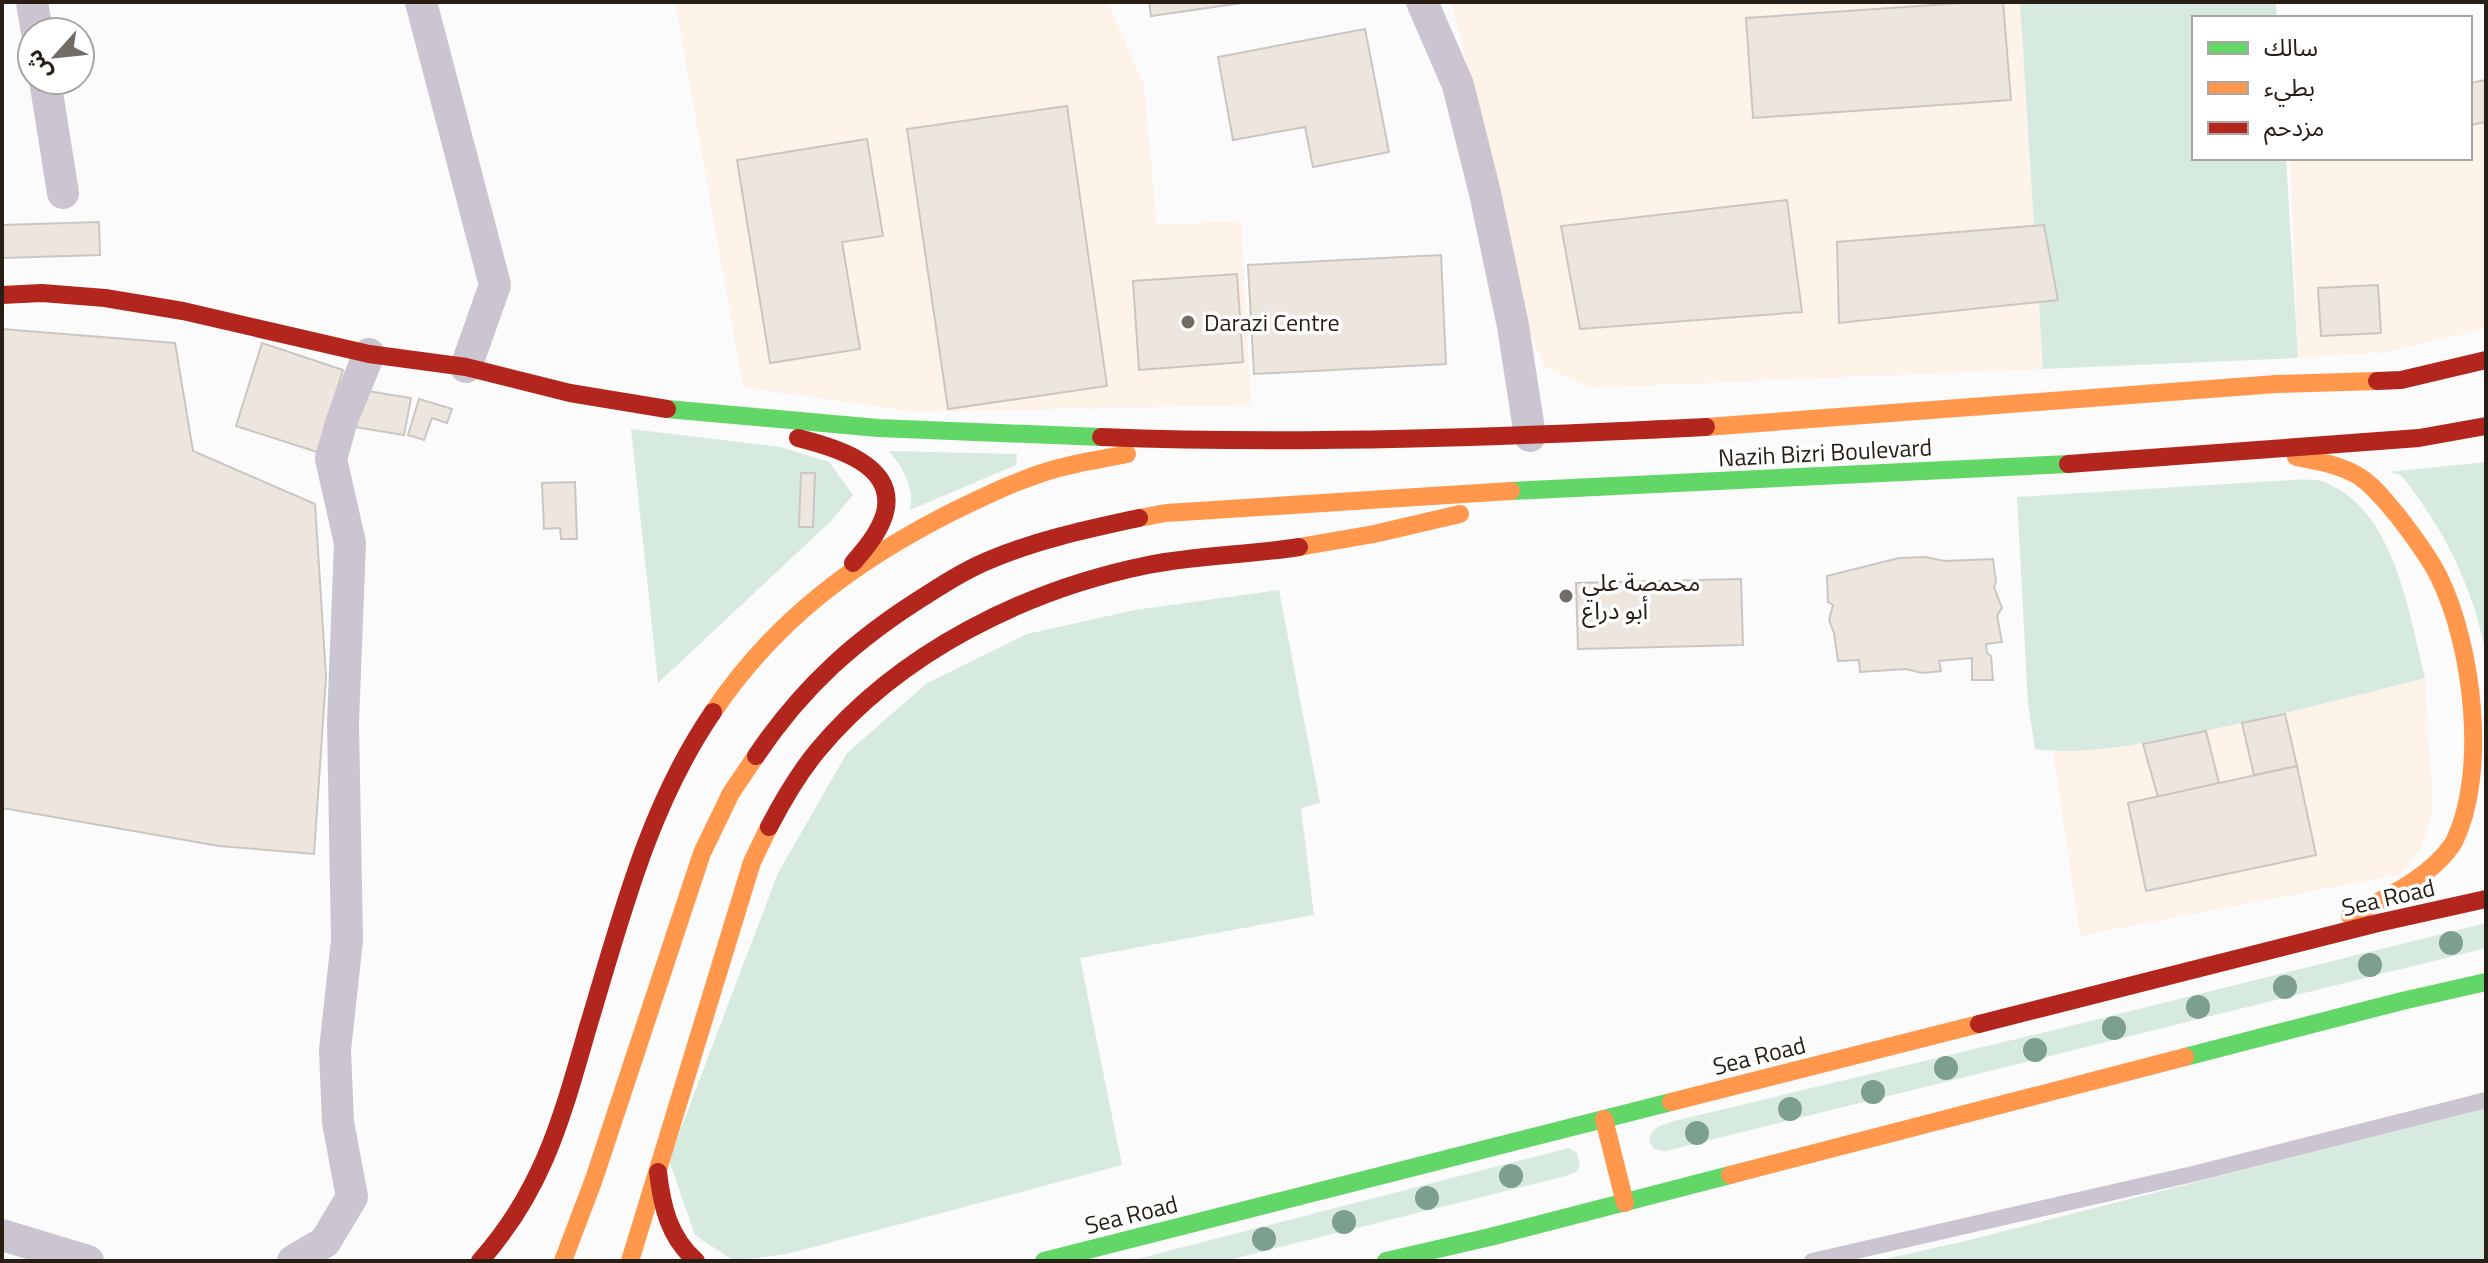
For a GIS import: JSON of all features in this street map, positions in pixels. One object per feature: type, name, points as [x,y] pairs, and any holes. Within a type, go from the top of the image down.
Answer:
[{"type":"main road","points":[[2,295],[42,293],[105,298],[183,311],[369,354],[466,367],[570,393],[667,409],[828,444],[862,459],[877,471],[887,497],[883,520],[866,549],[833,584]]},
{"type":"main road","name":"Nazih Bizri Boulevard","points":[[1183,440],[1530,436],[1778,423],[2276,384],[2401,380],[2486,360]]},
{"type":"main road","points":[[667,409],[878,428],[1183,440]]},
{"type":"main road","name":"Nazih Bizri Boulevard","points":[[563,1261],[594,1179],[702,853],[731,793],[767,739],[806,691],[849,648],[903,609],[956,576],[991,559],[1063,534],[1166,513],[1563,488],[2042,466],[2419,438],[2486,426]]},
{"type":"main road","points":[[480,1261],[524,1204],[537,1178],[644,846],[664,795],[688,751],[730,689],[778,633],[813,599],[891,544],[1002,489],[1066,466],[1183,440]]},
{"type":"main road","points":[[2258,451],[2317,460],[2339,467],[2362,478],[2392,508],[2427,556],[2448,598],[2467,662],[2479,724],[2473,795],[2462,827],[2446,853],[2413,879],[2357,913],[2280,948]]},
{"type":"main road","points":[[630,1261],[741,891],[764,837],[808,763],[872,697],[914,663],[960,634],[1051,593],[1086,582],[1148,565],[1286,549],[1387,533],[1563,488]]},
{"type":"main road","name":"Sea Road","points":[[1044,1261],[2280,948],[2486,899]]},
{"type":"main road","points":[[1386,1261],[1625,1203],[2402,1001],[2486,982]]},
{"type":"main road","points":[[1604,1119],[1625,1203]]},
{"type":"main road","points":[[658,1166],[662,1208],[670,1227],[696,1261]]},
{"type":"main road","points":[[513,1251],[524,1204]]},
{"type":"street","points":[[421,2],[495,285],[466,367]]},
{"type":"street","points":[[1422,2],[1458,85],[1481,177],[1513,326],[1530,436]]},
{"type":"street","points":[[48,96],[63,193]]},
{"type":"street","points":[[293,1261],[325,1242],[352,1197],[338,1122],[335,1050],[347,940],[343,722],[350,543],[331,459],[342,420],[369,354]]},
{"type":"street","points":[[2,1235],[88,1261]]},
{"type":"lane","points":[[1812,1261],[2197,1173],[2486,1100]]},
{"type":"shaded area","points":[[675,2],[1108,2],[1144,86],[1157,225],[1241,221],[1251,405],[914,412],[743,387]]},
{"type":"shaded area","points":[[1452,2],[2020,2],[2043,369],[1588,388],[1544,366],[1526,323]]},
{"type":"shaded area","points":[[2486,77],[2486,329],[2385,352],[2298,358],[2290,160],[2472,160],[2472,80]]},
{"type":"shaded area","points":[[2425,678],[2433,810],[2421,849],[2401,874],[2080,936],[2053,751],[2144,744]]},
{"type":"green space","points":[[2020,2],[2276,2],[2277,16],[2192,16],[2192,160],[2286,160],[2298,358],[2043,369]]},
{"type":"green space","points":[[631,429],[781,447],[829,462],[853,495],[829,523],[658,683]]},
{"type":"green space","points":[[888,451],[1017,454],[1016,465],[910,510],[911,494],[906,478]]},
{"type":"green space","points":[[2486,462],[2486,655],[2476,612],[2450,551],[2406,482],[2400,475],[2388,472]]},
{"type":"green space","points":[[2306,479],[2324,482],[2348,496],[2367,515],[2383,539],[2405,595],[2425,678],[2164,739],[2076,751],[2035,749],[2028,703],[2017,497]]},
{"type":"green space","points":[[1279,590],[1320,803],[1301,808],[1314,915],[1080,958],[1122,1165],[787,1254],[734,1261],[695,1235],[669,1160],[778,873],[847,753],[927,683],[1027,634],[1135,610]]},
{"type":"green space","points":[[2486,923],[2486,948],[1666,1151],[1654,1149],[1649,1142],[1654,1130],[1674,1121]]},
{"type":"green space","points":[[2486,1108],[2486,1261],[1876,1261],[1965,1241]]},
{"type":"green space","points":[[1569,1148],[1577,1153],[1580,1166],[1576,1172],[1566,1176],[1224,1261],[1129,1261]]},
{"type":"building","points":[[1149,2],[1249,2],[1151,16]]},
{"type":"building","points":[[2003,2],[2011,100],[1753,118],[1746,18]]},
{"type":"building","points":[[1365,29],[1389,152],[1313,167],[1305,127],[1233,140],[1218,57]]},
{"type":"building","points":[[2486,80],[2486,122],[2472,125],[2472,83]]},
{"type":"building","points":[[1067,106],[1107,386],[948,409],[907,129]]},
{"type":"building","points":[[867,139],[883,236],[842,242],[860,349],[770,363],[737,160]]},
{"type":"building","points":[[1787,200],[1802,312],[1580,329],[1561,226]]},
{"type":"building","points":[[99,222],[100,255],[2,258],[2,225]]},
{"type":"building","points":[[2044,225],[2058,300],[1839,323],[1837,242]]},
{"type":"building","points":[[1441,255],[1446,364],[1254,374],[1248,265]]},
{"type":"building","name":"Darazi Centre","points":[[1237,274],[1243,362],[1139,370],[1133,281]]},
{"type":"building","points":[[2378,285],[2381,333],[2321,336],[2318,288]]},
{"type":"building","points":[[2,329],[175,343],[193,451],[315,504],[326,677],[314,854],[219,846],[2,808]]},
{"type":"building","points":[[262,343],[343,370],[317,452],[236,426]]},
{"type":"building","points":[[361,390],[411,398],[404,435],[355,427]]},
{"type":"building","points":[[419,399],[452,409],[447,423],[432,418],[424,440],[408,435]]},
{"type":"building","points":[[801,473],[815,473],[813,527],[799,527]]},
{"type":"building","points":[[575,482],[577,539],[561,539],[560,528],[544,529],[542,483]]},
{"type":"building","points":[[1925,557],[1945,561],[1993,559],[1994,587],[2002,608],[1997,616],[2002,642],[1986,644],[1987,653],[1991,656],[1993,680],[1972,680],[1972,658],[1939,661],[1941,671],[1922,673],[1906,669],[1860,672],[1859,660],[1838,661],[1829,620],[1833,605],[1828,602],[1827,576],[1899,558]]},
{"type":"building","points":[[1741,579],[1743,645],[1578,649],[1576,583]]},
{"type":"building","points":[[2285,714],[2297,766],[2254,775],[2242,723]]},
{"type":"building","points":[[2206,731],[2219,783],[2158,797],[2143,744]]},
{"type":"building","points":[[2297,766],[2316,855],[2146,891],[2128,803]]},
{"type":"traffic: fast","points":[[667,409],[878,428],[1101,437]]},
{"type":"traffic: fast","points":[[1511,491],[2068,464]]},
{"type":"traffic: fast","points":[[2185,1057],[2486,982]]},
{"type":"traffic: fast","points":[[1044,1261],[1671,1102]]},
{"type":"traffic: fast","points":[[1386,1261],[1730,1175]]},
{"type":"traffic: slow","points":[[1706,427],[2276,384],[2377,381]]},
{"type":"traffic: slow","points":[[713,712],[763,648],[791,621],[820,595],[883,550],[954,511],[1016,482],[1064,467],[1127,454]]},
{"type":"traffic: slow","points":[[2296,457],[2337,466],[2360,477],[2398,516],[2439,577],[2451,605],[2468,673],[2472,710],[2471,781],[2465,814],[2454,842],[2421,876],[2350,916]]},
{"type":"traffic: slow","points":[[1139,518],[1166,513],[1511,491]]},
{"type":"traffic: slow","points":[[1299,547],[1460,514]]},
{"type":"traffic: slow","points":[[563,1261],[594,1179],[702,853],[731,793],[756,756]]},
{"type":"traffic: slow","points":[[630,1261],[752,862],[769,827]]},
{"type":"traffic: slow","points":[[1671,1102],[1979,1024]]},
{"type":"traffic: slow","points":[[1730,1175],[2185,1057]]},
{"type":"traffic: slow","points":[[1604,1119],[1625,1203]]},
{"type":"traffic: jam","points":[[2,295],[42,293],[105,298],[183,311],[369,354],[466,367],[570,393],[667,409]]},
{"type":"traffic: jam","points":[[2377,381],[2401,380],[2486,360]]},
{"type":"traffic: jam","points":[[2068,464],[2419,438],[2486,426]]},
{"type":"traffic: jam","points":[[1101,437],[1404,439],[1706,427]]},
{"type":"traffic: jam","points":[[798,438],[860,461],[873,471],[882,484],[886,498],[884,516],[875,535],[853,563]]},
{"type":"traffic: jam","points":[[756,756],[793,707],[833,665],[878,628],[943,584],[983,563],[1028,546],[1139,518]]},
{"type":"traffic: jam","points":[[769,827],[804,768],[851,715],[887,683],[968,630],[1011,609],[1102,576],[1167,562],[1299,547]]},
{"type":"traffic: jam","points":[[480,1261],[520,1207],[548,1151],[638,864],[671,786],[713,712]]},
{"type":"traffic: jam","points":[[1979,1024],[2378,923],[2486,899]]},
{"type":"traffic: jam","points":[[658,1172],[668,1221],[679,1242],[696,1261]]},
{"type":"place","name":"Darazi Centre","points":[[1188,322]]},
{"type":"place","name":"محمصة علي أبو دراع","points":[[1566,596]]}]
